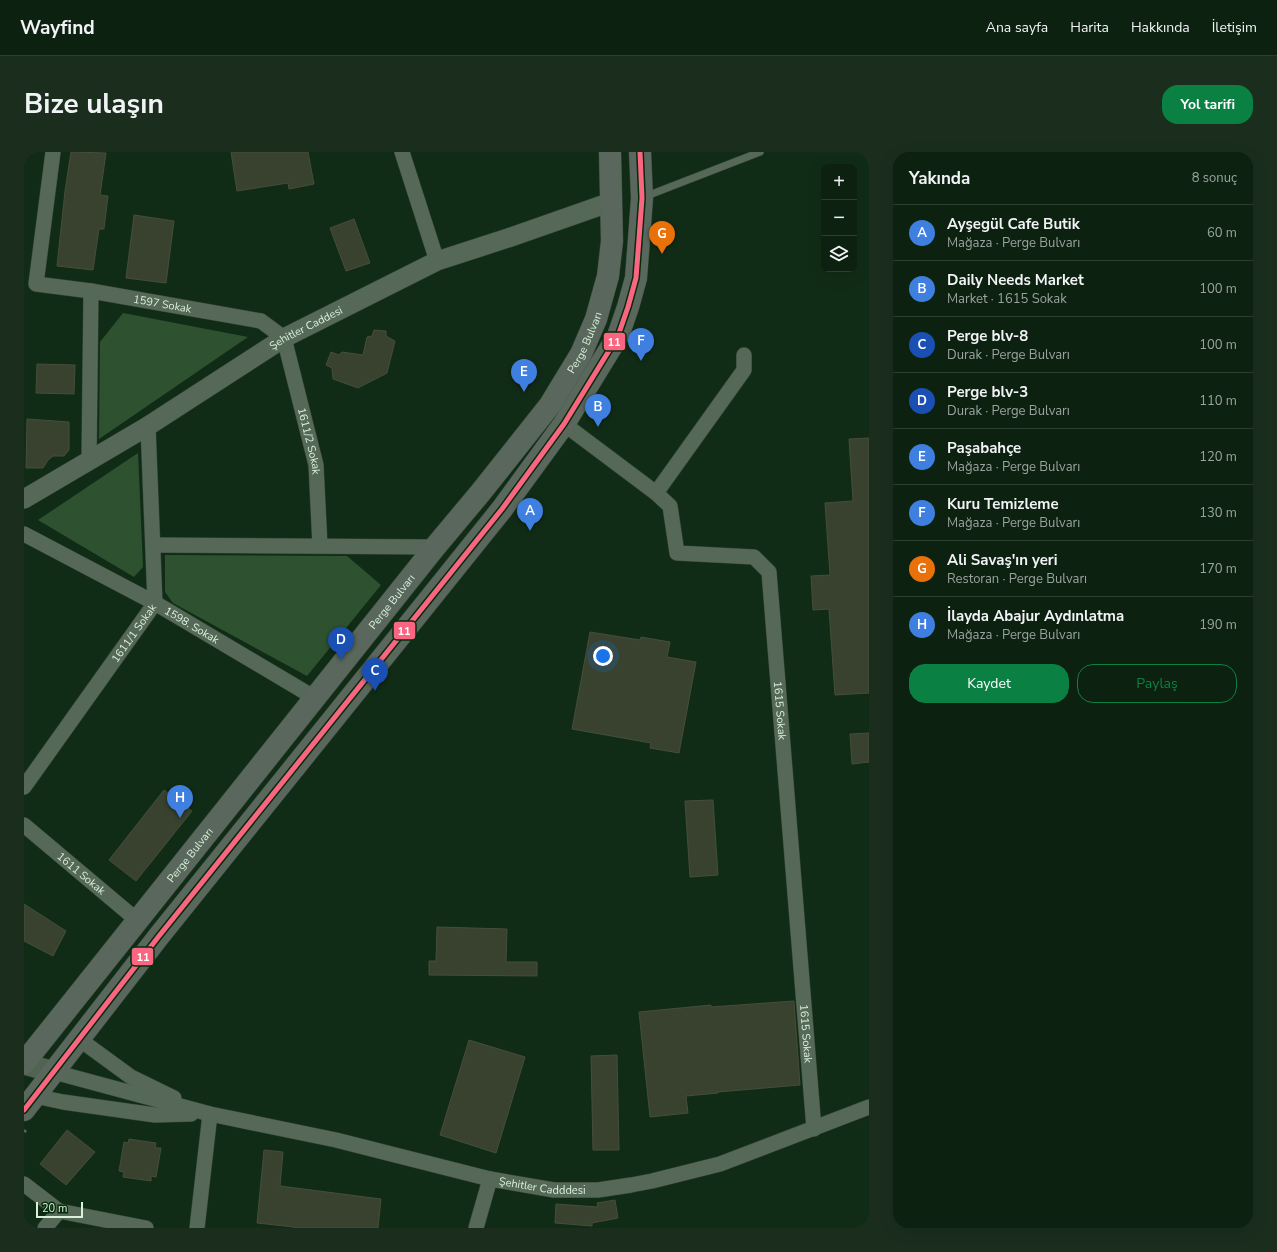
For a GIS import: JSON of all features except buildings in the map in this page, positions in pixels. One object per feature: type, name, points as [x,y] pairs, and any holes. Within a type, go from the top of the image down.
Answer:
[{"type":"main road","name":"Perge Bulvarı","points":[[24,1064],[435,547],[550,405],[581,354],[596,319],[608,276],[612,241],[610,152]]},
{"type":"main road","points":[[28,1100],[54,1072],[159,936],[502,509],[564,424],[618,336],[636,278],[642,198],[640,152]]},
{"type":"main road","points":[[24,1064],[54,1072]]},
{"type":"street","name":"1597 Sokak","points":[[53,152],[36,284],[91,291],[261,321],[284,338]]},
{"type":"street","points":[[402,152],[437,261]]},
{"type":"street","name":"Şehitler Caddesi","points":[[24,499],[148,426],[284,338],[437,261],[611,202]]},
{"type":"street","points":[[89,461],[91,291]]},
{"type":"street","name":"1611/2 Sokak","points":[[284,338],[316,465],[320,546]]},
{"type":"street","points":[[656,493],[744,370],[744,355]]},
{"type":"street","name":"1615 Sokak","points":[[564,424],[656,493],[670,506],[677,553],[754,557],[769,572],[814,1128]]},
{"type":"street","name":"1611/1 Sokak","points":[[24,787],[155,602],[148,426]]},
{"type":"street","name":"1598. Sokak","points":[[24,534],[155,602],[315,698]]},
{"type":"street","points":[[153,546],[435,547]]},
{"type":"street","name":"1611 Sokak","points":[[24,825],[138,921]]},
{"type":"street","points":[[79,1039],[131,1077],[210,1114]]},
{"type":"street","points":[[54,1072],[210,1114]]},
{"type":"street","points":[[28,1100],[63,1102],[156,1115],[210,1114]]},
{"type":"street","name":"Şehitler Cadddesi","points":[[210,1114],[336,1140],[490,1179],[554,1190],[598,1190],[652,1181],[720,1164],[869,1107]]},
{"type":"street","points":[[197,1228],[210,1114]]},
{"type":"street","points":[[476,1228],[490,1179]]},
{"type":"street","points":[[24,1184],[59,1211],[146,1228]]},
{"type":"street","points":[[44,1228],[59,1211]]},
{"type":"lane","points":[[642,198],[760,152]]},
{"type":"path","points":[[24,1130],[27,1133]]},
{"type":"green space","points":[[123,313],[248,337],[99,439],[100,342]]},
{"type":"green space","points":[[138,453],[143,567],[134,577],[38,520]]},
{"type":"green space","points":[[165,555],[347,556],[381,585],[307,676],[173,603],[165,592]]},
{"type":"transit line","name":"11","points":[[24,1110],[159,936],[502,509],[564,424],[618,336],[628,307],[636,278],[642,198],[640,152]]},
{"type":"place","name":"Ali Savaş'ın yeri","points":[[662,254]]},
{"type":"place","name":"Kuru Temizleme","points":[[641,361]]},
{"type":"place","name":"Paşabahçe","points":[[524,392]]},
{"type":"place","name":"Daily Needs Market","points":[[598,427]]},
{"type":"place","name":"Ayşegül Cafe Butik","points":[[530,531]]},
{"type":"place","name":"Perge blv-3","points":[[341,660]]},
{"type":"place","name":"Perge blv-8","points":[[375,691]]},
{"type":"place","name":"İlayda Abajur Aydınlatma","points":[[180,818]]}]
